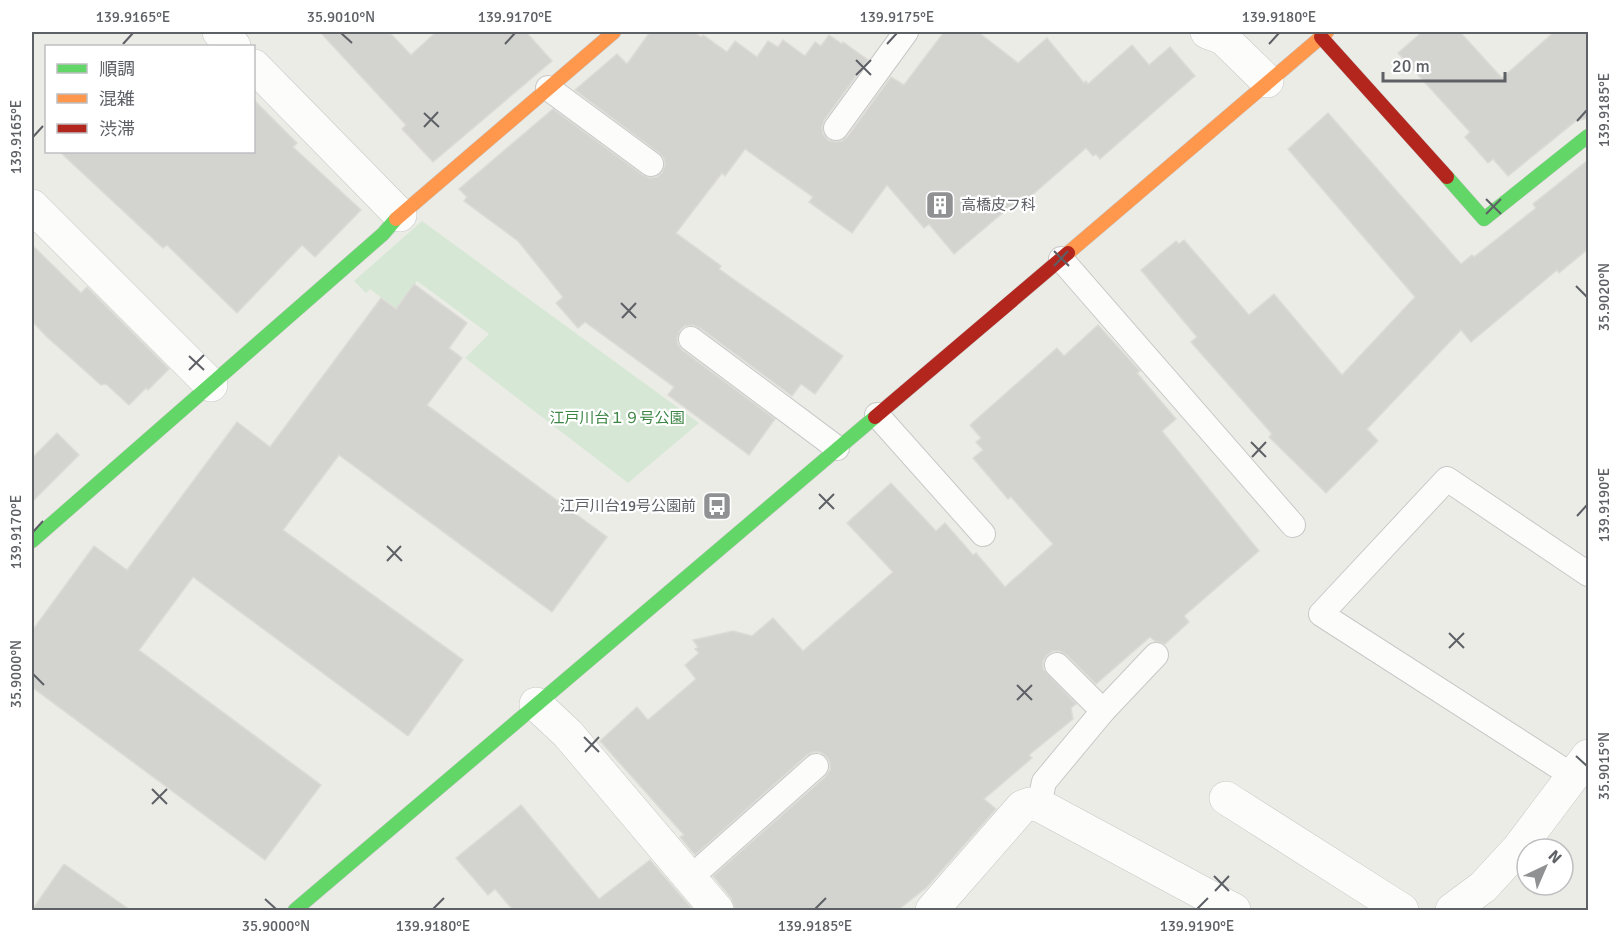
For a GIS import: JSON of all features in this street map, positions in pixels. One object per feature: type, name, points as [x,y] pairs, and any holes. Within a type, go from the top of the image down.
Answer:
[{"type":"street","points":[[32,541],[383,234],[400,216],[614,32]]},
{"type":"street","points":[[1208,32],[1223,38],[1267,81]]},
{"type":"street","points":[[295,910],[1324,34],[1484,219],[1588,136]]},
{"type":"street","points":[[255,67],[400,216]]},
{"type":"street","points":[[32,206],[211,385]]},
{"type":"street","points":[[536,704],[568,734],[717,910]]},
{"type":"street","points":[[1452,910],[1484,887],[1518,849],[1581,766]]},
{"type":"street","points":[[1226,798],[1402,910]]},
{"type":"street","points":[[932,910],[1022,807],[1030,804],[1039,805],[1234,910]]},
{"type":"lane","points":[[836,128],[906,32]]},
{"type":"lane","points":[[548,88],[651,164]]},
{"type":"lane","points":[[1061,259],[1293,525]]},
{"type":"lane","points":[[691,339],[837,448]]},
{"type":"lane","points":[[877,415],[982,534]]},
{"type":"lane","points":[[1581,766],[1322,614],[1447,479],[1588,574]]},
{"type":"lane","points":[[1039,805],[1044,782],[1103,711],[1156,655]]},
{"type":"lane","points":[[1057,665],[1103,711]]},
{"type":"lane","points":[[690,878],[816,766]]},
{"type":"green space","name":"江戸川台１９号公園","points":[[422,221],[699,423],[628,483],[465,358],[489,334],[417,281],[406,296],[402,313],[370,289],[366,293],[354,281]]},
{"type":"building","points":[[320,32],[389,32],[411,55],[436,32],[526,32],[552,61],[433,162],[402,129],[406,125]]},
{"type":"building","points":[[650,32],[694,32],[701,37],[703,35],[727,52],[735,41],[757,57],[768,41],[778,47],[783,40],[805,56],[815,42],[821,46],[829,35],[842,44],[843,42],[868,60],[824,120],[823,134],[828,140],[835,142],[842,141],[848,136],[891,77],[904,85],[944,32],[978,32],[1018,63],[1047,38],[1084,83],[1086,81],[1088,84],[1132,45],[1149,65],[1170,47],[1195,76],[1100,159],[1096,154],[1093,156],[1086,148],[1015,210],[1011,206],[954,254],[929,224],[924,228],[887,185],[852,233],[809,202],[813,197],[745,149],[725,176],[722,173],[676,233],[721,266],[719,269],[843,356],[815,394],[801,384],[792,396],[700,328],[692,325],[680,330],[677,338],[682,350],[775,419],[749,455],[668,395],[674,387],[585,322],[578,328],[556,303],[563,297],[518,241],[464,201],[467,197],[459,189],[553,109],[643,175],[650,178],[662,173],[665,165],[664,158],[659,153],[575,90],[617,54],[627,64]]},
{"type":"building","points":[[1422,32],[1460,32],[1502,78],[1554,32],[1588,32],[1588,118],[1576,121],[1508,176],[1493,159],[1488,163],[1465,137],[1470,132],[1398,53]]},
{"type":"building","points":[[255,101],[297,143],[293,147],[361,210],[315,257],[302,245],[237,313],[167,245],[163,248],[61,153],[255,153]]},
{"type":"building","points":[[1328,113],[1461,264],[1472,255],[1474,257],[1536,208],[1533,204],[1588,160],[1588,249],[1559,273],[1557,270],[1471,342],[1461,330],[1367,429],[1378,441],[1326,493],[1269,437],[1272,434],[1191,342],[1197,337],[1141,270],[1176,241],[1179,244],[1184,240],[1249,315],[1274,294],[1342,375],[1415,297],[1288,149]]},
{"type":"building","points":[[32,245],[81,293],[87,287],[169,369],[129,405],[106,384],[101,385],[32,321]]},
{"type":"building","points":[[414,284],[467,323],[449,348],[462,358],[427,405],[607,537],[552,612],[339,455],[283,530],[463,660],[408,736],[193,577],[139,650],[321,785],[265,860],[32,687],[32,631],[94,546],[127,570],[237,422],[270,447],[381,298],[396,309]]},
{"type":"building","points":[[1098,325],[1140,371],[1137,373],[1176,419],[1162,431],[1259,551],[1184,616],[1189,622],[1165,644],[1150,637],[1096,684],[1067,655],[1060,651],[1053,651],[1047,655],[1043,661],[1043,669],[1076,704],[1071,708],[1073,719],[1029,755],[1032,758],[984,799],[996,809],[927,887],[898,910],[735,910],[731,898],[713,876],[825,777],[830,770],[827,757],[820,752],[807,755],[695,855],[680,837],[684,835],[600,741],[637,707],[648,720],[696,679],[685,665],[699,653],[695,649],[698,647],[693,640],[733,631],[752,636],[773,618],[803,651],[893,572],[847,523],[891,483],[936,531],[945,523],[973,555],[976,553],[1005,587],[1053,544],[1011,497],[1008,499],[973,458],[983,450],[976,442],[981,438],[970,425],[1057,348],[1064,356]]},
{"type":"building","points":[[57,433],[79,455],[32,502],[32,458]]},
{"type":"building","points":[[521,805],[599,899],[650,860],[693,910],[513,910],[495,889],[488,895],[456,858]]},
{"type":"building","points":[[64,864],[130,910],[32,910]]},
{"type":"traffic: fast","points":[[1447,177],[1484,219],[1588,136]]},
{"type":"traffic: fast","points":[[32,541],[383,234],[396,219]]},
{"type":"traffic: fast","points":[[295,910],[875,417]]},
{"type":"traffic: slow","points":[[396,219],[614,32]]},
{"type":"traffic: slow","points":[[1068,253],[1327,32]]},
{"type":"traffic: jam","points":[[1321,37],[1447,177]]},
{"type":"traffic: jam","points":[[875,417],[1068,253]]},
{"type":"place","name":"高橋皮フ科","points":[[940,205]]},
{"type":"place","name":"江戸川台19号公園前","points":[[717,506]]}]
